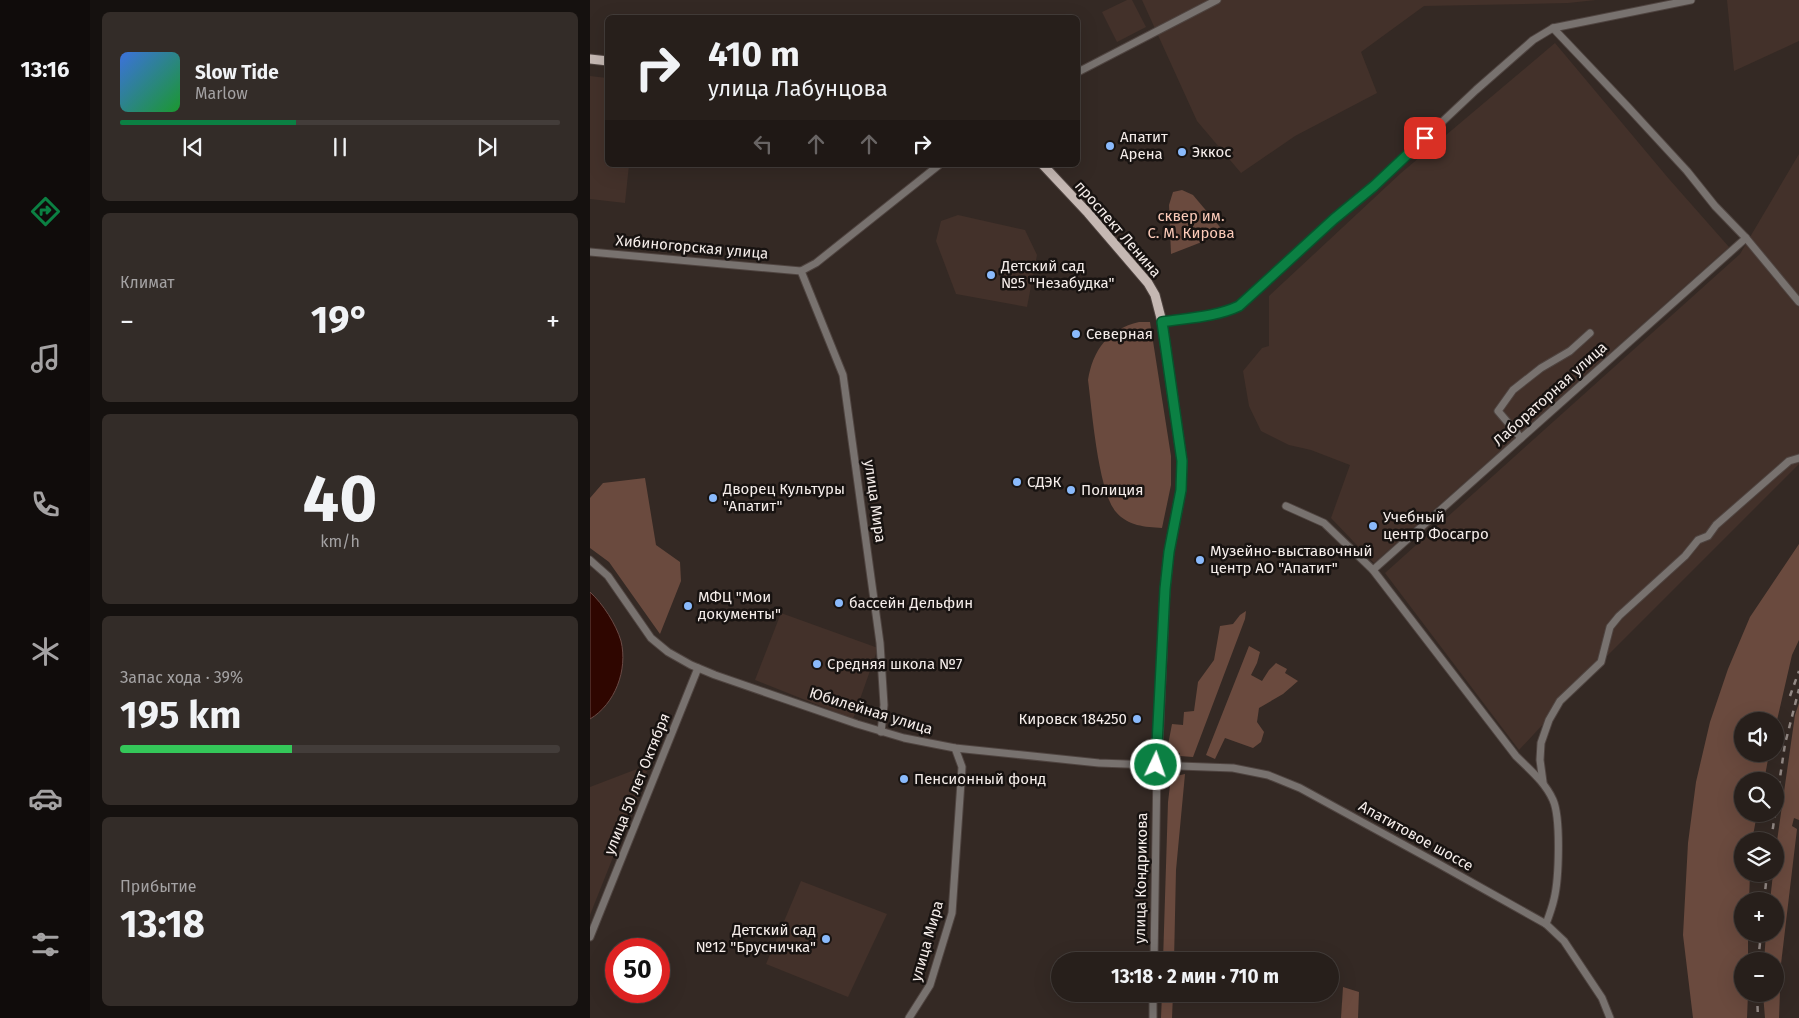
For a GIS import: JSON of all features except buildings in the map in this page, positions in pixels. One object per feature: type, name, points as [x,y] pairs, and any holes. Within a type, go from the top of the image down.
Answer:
[{"type":"main road","points":[[590,59],[605,61]]},
{"type":"main road","name":"проспект Ленина","points":[[1045,167],[1088,213],[1148,283],[1155,295],[1162,319],[1182,461],[1181,490],[1169,552],[1165,589],[1156,765]]},
{"type":"street","points":[[1080,71],[1216,0]]},
{"type":"street","points":[[1162,319],[1197,318],[1231,310],[1239,306],[1334,219],[1374,186],[1476,90],[1533,40],[1552,28],[1691,0]]},
{"type":"street","points":[[1552,28],[1687,171],[1799,302]]},
{"type":"street","points":[[801,271],[816,263],[936,167]]},
{"type":"street","name":"Лабораторная улица","points":[[1373,570],[1746,238]]},
{"type":"street","name":"Хибиногорская улица","points":[[590,252],[801,271]]},
{"type":"street","name":"улица Мира","points":[[801,271],[843,375],[880,643],[884,705],[881,732]]},
{"type":"street","points":[[1521,438],[1498,411],[1514,390],[1541,368],[1570,351],[1590,333]]},
{"type":"street","points":[[1542,782],[1540,743],[1549,720],[1560,702],[1601,662],[1610,628],[1619,616],[1685,556],[1698,540],[1708,536],[1716,525],[1790,461],[1799,458]]},
{"type":"street","points":[[1286,506],[1324,523],[1373,570],[1516,756],[1542,782],[1554,801],[1559,822],[1556,884],[1555,898],[1546,924]]},
{"type":"street","name":"Юбилейная улица","points":[[590,560],[608,576],[651,638],[668,652],[698,668],[881,732],[920,742],[955,748],[1099,763],[1156,765]]},
{"type":"street","name":"улица 50 лет Октября","points":[[590,937],[698,668]]},
{"type":"street","name":"улица Мира","points":[[909,1018],[930,985],[952,913],[962,767],[955,748]]},
{"type":"street","name":"Апатитовое шоссе","points":[[1156,765],[1210,766],[1268,775],[1300,788],[1439,864],[1546,924],[1564,941],[1602,998],[1610,1018]]},
{"type":"street","name":"улица Кондрикова","points":[[1154,952],[1156,765]]},
{"type":"street","points":[[1153,1002],[1153,1018]]},
{"type":"shaded area","points":[[1127,0],[1132,0],[1146,27],[1117,42],[1102,12]]},
{"type":"shaded area","points":[[1142,0],[1596,0],[1568,3],[1424,6],[1361,52],[1377,93],[1295,136],[1241,173],[1197,121]]},
{"type":"shaded area","points":[[1727,0],[1799,0],[1799,41],[1734,71]]},
{"type":"shaded area","points":[[1555,43],[1669,179],[1729,247],[1374,563],[1331,518],[1350,465],[1311,450],[1289,445],[1261,431],[1249,406],[1243,371],[1262,348],[1269,346],[1269,296],[1401,173]]},
{"type":"shaded area","points":[[590,76],[605,78],[605,167],[629,167],[625,203],[590,199]]},
{"type":"shaded area","points":[[1799,154],[1799,464],[1601,662],[1519,750],[1385,573],[1740,254]]},
{"type":"shaded area","name":"Детский сад №5 \"Незабудка\"","points":[[958,215],[1025,230],[1037,255],[1027,307],[956,294],[936,241],[941,221]]},
{"type":"shaded area","points":[[590,592],[600,602],[619,635],[623,652],[623,663],[618,685],[613,695],[599,713],[590,719]]},
{"type":"shaded area","name":"Средняя школа №7","points":[[781,613],[878,648],[853,719],[755,680]]},
{"type":"shaded area","points":[[650,764],[590,915],[590,787]]},
{"type":"shaded area","name":"Детский сад №12 \"Брусничка\"","points":[[801,881],[887,914],[848,997],[766,964]]},
{"type":"green space","name":"сквер им. С. М. Кирова","points":[[1182,190],[1193,195],[1225,233],[1171,254],[1169,205],[1173,192]]},
{"type":"green space","points":[[1139,322],[1150,322],[1171,456],[1171,485],[1162,528],[1131,523],[1116,512],[1110,502],[1100,469],[1088,380],[1094,359],[1104,342],[1119,330]]},
{"type":"green space","points":[[645,478],[656,545],[680,562],[681,581],[660,634],[609,562],[590,548],[590,498],[603,483]]},
{"type":"green space","points":[[1799,544],[1799,640],[1792,655],[1779,712],[1734,712],[1734,762],[1768,762],[1766,772],[1734,772],[1734,822],[1756,822],[1754,832],[1734,832],[1734,882],[1750,882],[1749,892],[1734,892],[1734,942],[1748,942],[1748,952],[1734,952],[1734,1002],[1748,1002],[1747,1018],[1693,1018],[1683,935],[1688,843],[1696,782],[1710,722],[1728,669],[1750,617]]},
{"type":"green space","points":[[1246,611],[1245,619],[1193,757],[1180,756],[1180,753],[1171,752],[1168,745],[1172,724],[1183,725],[1184,712],[1194,711],[1198,682],[1214,660],[1220,626],[1233,624]]},
{"type":"green space","points":[[1249,646],[1260,652],[1251,675],[1262,681],[1276,663],[1287,669],[1285,673],[1298,681],[1283,694],[1259,708],[1257,722],[1264,732],[1261,742],[1253,748],[1225,738],[1215,759],[1206,755]]},
{"type":"green space","points":[[1799,703],[1799,820],[1794,818],[1792,826],[1797,829],[1784,939],[1784,892],[1771,892],[1772,882],[1784,882],[1784,832],[1778,832],[1780,822],[1784,822],[1784,792],[1795,715]]},
{"type":"green space","points":[[1185,774],[1176,870],[1174,952],[1163,952],[1168,802],[1171,777]]},
{"type":"green space","points":[[1765,942],[1784,942],[1782,952],[1765,952]]},
{"type":"green space","points":[[1343,987],[1359,992],[1358,1018],[1341,1018]]},
{"type":"green space","points":[[1162,1002],[1173,1002],[1172,1018],[1161,1018]]},
{"type":"green space","points":[[1764,1002],[1780,1002],[1779,1018],[1765,1018]]},
{"type":"railway","points":[[1790,696],[1799,671]]},
{"type":"railway","points":[[1781,772],[1785,744],[1799,689]]},
{"type":"railway","points":[[1772,832],[1774,822]]},
{"type":"railway","points":[[1765,892],[1766,882]]},
{"type":"railway","points":[[1759,952],[1760,942]]},
{"type":"railway","points":[[1757,1002],[1758,1018]]},
{"type":"place","name":"Апатит Арена","points":[[1110,146]]},
{"type":"place","name":"Эккос","points":[[1182,152]]},
{"type":"place","name":"Детский сад №5 \"Незабудка\"","points":[[991,275]]},
{"type":"place","name":"Северная","points":[[1076,334]]},
{"type":"place","name":"СДЭК","points":[[1017,482]]},
{"type":"place","name":"Полиция","points":[[1071,490]]},
{"type":"place","name":"Дворец Культуры \"Апатит\"","points":[[713,498]]},
{"type":"place","name":"Учебный центр Фосагро","points":[[1373,526]]},
{"type":"place","name":"Музейно-выставочный центр АО \"Апатит\"","points":[[1200,560]]},
{"type":"place","name":"бассейн Дельфин","points":[[839,603]]},
{"type":"place","name":"МФЦ \"Мои документы\"","points":[[688,606]]},
{"type":"place","name":"Средняя школа №7","points":[[817,664]]},
{"type":"place","name":"Кировск 184250","points":[[1137,719]]},
{"type":"place","name":"Пенсионный фонд","points":[[904,779]]},
{"type":"place","name":"Детский сад №12 \"Брусничка\"","points":[[826,939]]},
{"type":"route","points":[[1156,765],[1165,589],[1169,552],[1181,490],[1182,461],[1162,322],[1197,318],[1231,310],[1239,306],[1334,219],[1351,207],[1425,138]]}]
